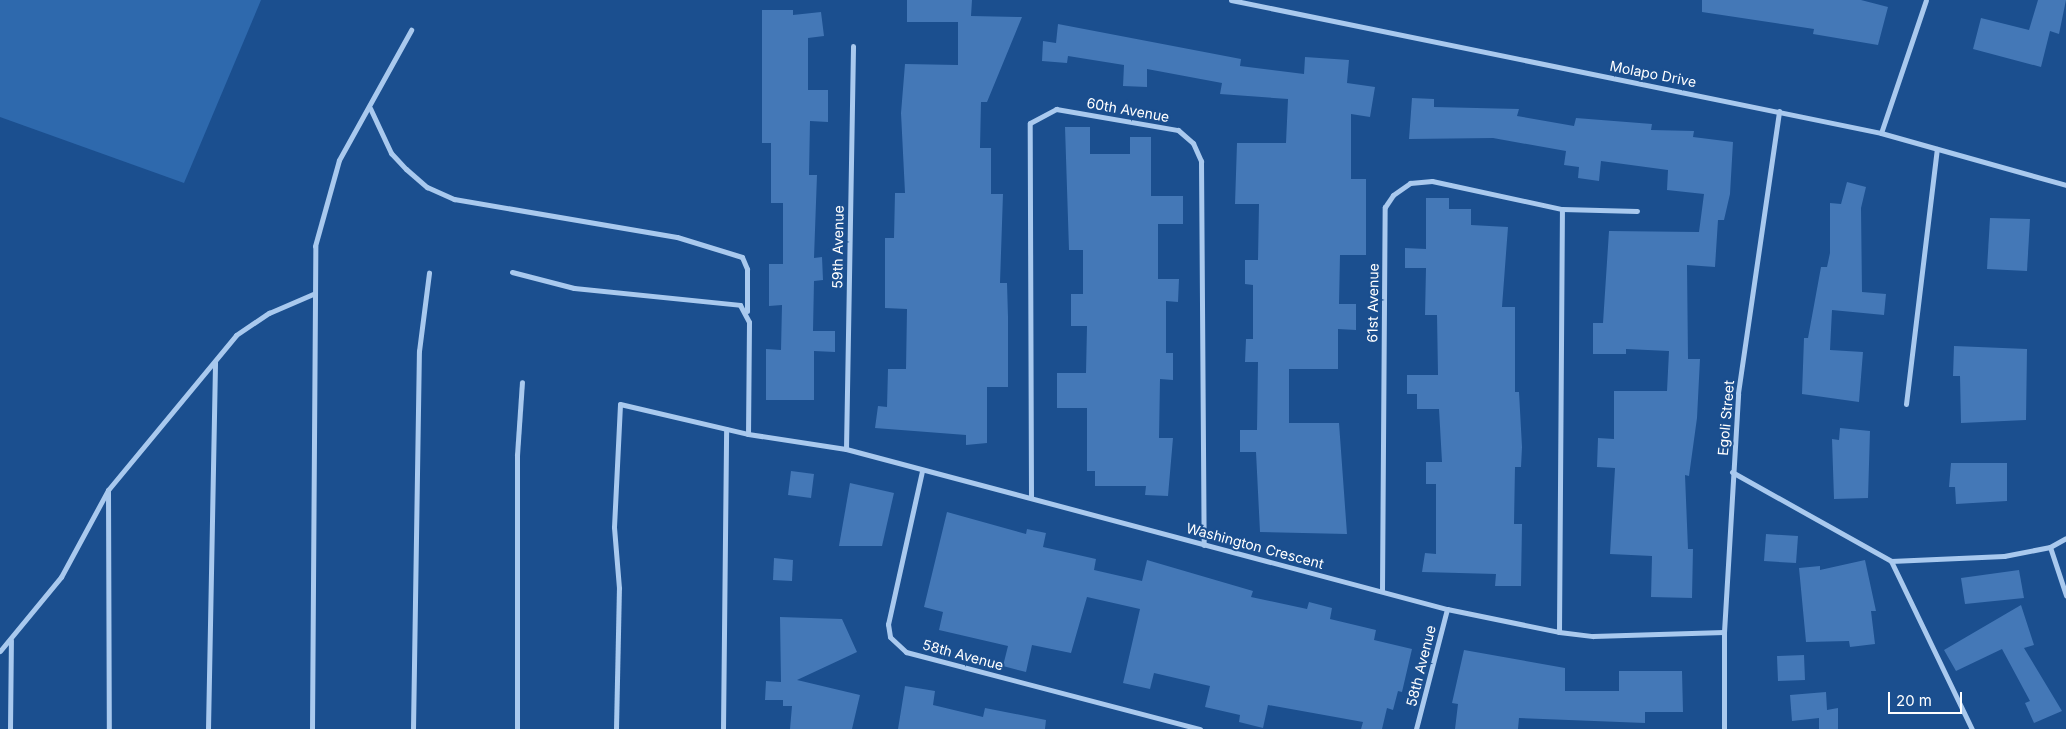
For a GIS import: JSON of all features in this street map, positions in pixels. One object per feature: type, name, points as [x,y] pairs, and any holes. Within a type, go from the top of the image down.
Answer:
[{"type":"street","name":"Molapo Drive","points":[[1231,0],[1881,133],[2066,185]]},
{"type":"street","points":[[1881,133],[1926,0]]},
{"type":"street","points":[[312,729],[313,294],[315,246],[324,206],[340,160],[370,108],[410,30]]},
{"type":"street","name":"59th Avenue","points":[[846,449],[853,46]]},
{"type":"street","points":[[370,108],[391,153],[406,170],[427,187],[454,199],[676,237],[742,257],[747,270],[748,434]]},
{"type":"street","name":"60th Avenue","points":[[1031,497],[1030,123],[1056,109],[1178,130],[1193,143],[1201,161],[1204,545]]},
{"type":"street","name":"Egoli Street","points":[[1724,729],[1724,632],[1738,393],[1779,111]]},
{"type":"street","points":[[1906,404],[1937,149]]},
{"type":"street","name":"61st Avenue","points":[[1382,590],[1385,207],[1402,187],[1432,181],[1562,209],[1637,211]]},
{"type":"street","points":[[1559,632],[1562,209]]},
{"type":"street","points":[[512,272],[609,293],[731,301],[747,311]]},
{"type":"street","points":[[413,729],[419,351],[429,273]]},
{"type":"street","points":[[0,651],[61,578],[108,490],[215,361],[248,325],[313,294]]},
{"type":"street","points":[[208,729],[215,361]]},
{"type":"street","points":[[517,729],[517,455],[522,382]]},
{"type":"street","name":"Washington Crescent","points":[[616,729],[619,607],[614,528],[620,404],[748,434],[846,449],[922,471],[1031,497],[1447,609],[1559,632],[1593,636],[1724,632]]},
{"type":"street","points":[[723,729],[726,429]]},
{"type":"street","name":"58th Avenue","points":[[922,471],[888,624],[890,637],[906,652],[1200,729]]},
{"type":"street","points":[[1732,472],[1891,561],[2004,556],[2050,547],[2066,538]]},
{"type":"street","points":[[108,490],[112,519],[109,729]]},
{"type":"street","points":[[2050,547],[2066,594]]},
{"type":"street","points":[[1891,561],[1972,729]]},
{"type":"street","name":"58th Avenue","points":[[1416,729],[1447,609]]},
{"type":"street","points":[[10,729],[11,639]]},
{"type":"shaded area","points":[[0,0],[261,0],[184,183],[0,117]]},
{"type":"building","points":[[907,0],[972,0],[971,16],[1022,17],[987,102],[981,102],[980,148],[991,148],[991,194],[1003,194],[1000,283],[1007,283],[1008,317],[1008,387],[987,387],[987,443],[966,445],[966,435],[875,428],[878,406],[887,407],[888,369],[906,369],[907,309],[885,308],[885,238],[894,238],[895,193],[905,193],[901,113],[905,64],[958,65],[958,22],[907,22]]},
{"type":"building","points":[[1702,0],[1861,0],[1888,7],[1878,45],[1813,34],[1814,29],[1702,12]]},
{"type":"building","points":[[2038,0],[2066,0],[2059,34],[2050,31],[2041,67],[1973,49],[1981,18],[2029,30]]},
{"type":"building","points":[[762,10],[793,10],[793,15],[821,12],[824,36],[808,38],[808,90],[828,90],[828,122],[810,121],[809,175],[817,175],[814,258],[822,257],[823,280],[814,281],[813,331],[835,331],[835,352],[814,351],[814,400],[766,400],[766,349],[781,350],[782,305],[769,306],[769,264],[783,264],[783,203],[771,203],[771,143],[762,143]]},
{"type":"building","points":[[1058,24],[1241,59],[1240,66],[1304,74],[1305,57],[1349,60],[1347,83],[1375,87],[1370,117],[1351,114],[1351,179],[1366,179],[1366,255],[1340,255],[1339,304],[1356,304],[1356,330],[1338,329],[1338,369],[1289,369],[1289,423],[1339,423],[1347,534],[1260,532],[1256,452],[1240,452],[1240,430],[1257,430],[1258,362],[1245,362],[1246,339],[1253,339],[1253,285],[1245,284],[1245,260],[1258,260],[1259,204],[1235,204],[1237,143],[1286,143],[1288,99],[1220,94],[1222,83],[1147,69],[1147,87],[1123,86],[1124,65],[1068,56],[1067,63],[1042,61],[1043,41],[1056,43]]},
{"type":"building","points":[[1412,98],[1434,99],[1434,107],[1519,109],[1517,116],[1574,126],[1576,118],[1652,124],[1651,130],[1694,131],[1693,137],[1733,142],[1730,194],[1724,220],[1718,220],[1715,267],[1687,265],[1688,359],[1700,359],[1697,418],[1689,476],[1685,475],[1688,549],[1693,549],[1692,598],[1651,597],[1652,556],[1610,554],[1615,468],[1597,467],[1598,438],[1614,439],[1614,391],[1667,391],[1669,351],[1626,349],[1626,354],[1593,354],[1593,323],[1603,323],[1609,231],[1699,232],[1704,194],[1667,190],[1668,170],[1601,161],[1599,181],[1578,178],[1579,167],[1564,165],[1566,151],[1493,138],[1409,139]]},
{"type":"building","points":[[1065,127],[1090,127],[1090,154],[1130,154],[1130,137],[1151,137],[1151,196],[1183,196],[1183,224],[1158,224],[1158,279],[1179,279],[1178,302],[1166,301],[1166,353],[1173,353],[1173,380],[1160,379],[1159,438],[1173,438],[1168,496],[1145,495],[1146,486],[1095,486],[1095,471],[1087,471],[1087,408],[1057,408],[1057,373],[1086,373],[1087,326],[1071,326],[1071,294],[1083,294],[1083,250],[1069,250]]},
{"type":"building","points":[[1847,182],[1866,187],[1861,208],[1862,292],[1886,294],[1884,315],[1832,310],[1830,350],[1863,352],[1859,402],[1802,394],[1804,338],[1808,338],[1821,267],[1827,267],[1830,253],[1830,203],[1841,204]]},
{"type":"building","points":[[1426,198],[1449,198],[1449,209],[1471,209],[1471,225],[1508,227],[1502,307],[1515,307],[1515,392],[1519,392],[1522,447],[1521,467],[1515,467],[1514,524],[1522,524],[1521,586],[1495,586],[1496,574],[1422,572],[1425,553],[1436,554],[1436,484],[1426,484],[1426,462],[1442,462],[1439,409],[1417,409],[1417,394],[1407,394],[1407,375],[1438,375],[1437,315],[1425,315],[1426,268],[1405,268],[1405,248],[1426,249]]},
{"type":"building","points":[[1990,218],[2030,219],[2027,271],[1987,269]]},
{"type":"building","points":[[1954,346],[2027,349],[2026,420],[1961,423],[1960,376],[1953,376]]},
{"type":"building","points":[[1840,428],[1870,431],[1868,498],[1834,499],[1832,439],[1839,440]]},
{"type":"building","points":[[1951,463],[2007,463],[2007,501],[1956,504],[1955,487],[1949,487]]},
{"type":"building","points":[[791,471],[814,474],[811,498],[788,495]]},
{"type":"building","points":[[850,483],[894,493],[882,546],[839,546]]},
{"type":"building","points":[[947,512],[1026,534],[1027,529],[1046,533],[1043,547],[1096,559],[1094,570],[1142,581],[1147,560],[1253,591],[1251,597],[1307,609],[1309,602],[1332,608],[1330,619],[1376,630],[1374,640],[1412,649],[1402,692],[1398,691],[1393,710],[1387,708],[1382,729],[1361,729],[1363,722],[1268,705],[1263,728],[1239,722],[1240,715],[1205,707],[1210,686],[1154,673],[1150,689],[1123,683],[1140,609],[1087,597],[1071,653],[1032,645],[1026,672],[1003,666],[1008,646],[939,630],[943,612],[924,607]]},
{"type":"building","points":[[1766,534],[1798,536],[1796,563],[1764,561]]},
{"type":"building","points":[[774,558],[793,560],[792,581],[773,580]]},
{"type":"building","points":[[1865,560],[1876,611],[1871,611],[1875,644],[1850,647],[1849,641],[1806,642],[1799,568],[1820,566],[1820,570]]},
{"type":"building","points":[[2019,570],[2024,598],[1965,604],[1961,578]]},
{"type":"building","points":[[2021,605],[2034,645],[2024,648],[2062,711],[2034,723],[2025,703],[2030,701],[2002,649],[1956,671],[1944,650]]},
{"type":"building","points":[[780,617],[842,619],[857,652],[797,680],[860,695],[852,729],[790,729],[792,706],[783,706],[783,700],[765,700],[766,681],[781,682]]},
{"type":"building","points":[[1464,650],[1565,668],[1565,691],[1619,691],[1619,671],[1682,671],[1683,712],[1645,712],[1645,723],[1519,718],[1518,729],[1455,729],[1458,704],[1452,703]]},
{"type":"building","points":[[1804,655],[1805,680],[1778,681],[1777,656]]},
{"type":"building","points":[[905,686],[935,691],[933,705],[983,717],[985,708],[1046,720],[1045,729],[898,729]]},
{"type":"building","points":[[1826,692],[1827,710],[1838,708],[1838,729],[1819,729],[1819,718],[1792,721],[1790,695]]}]
